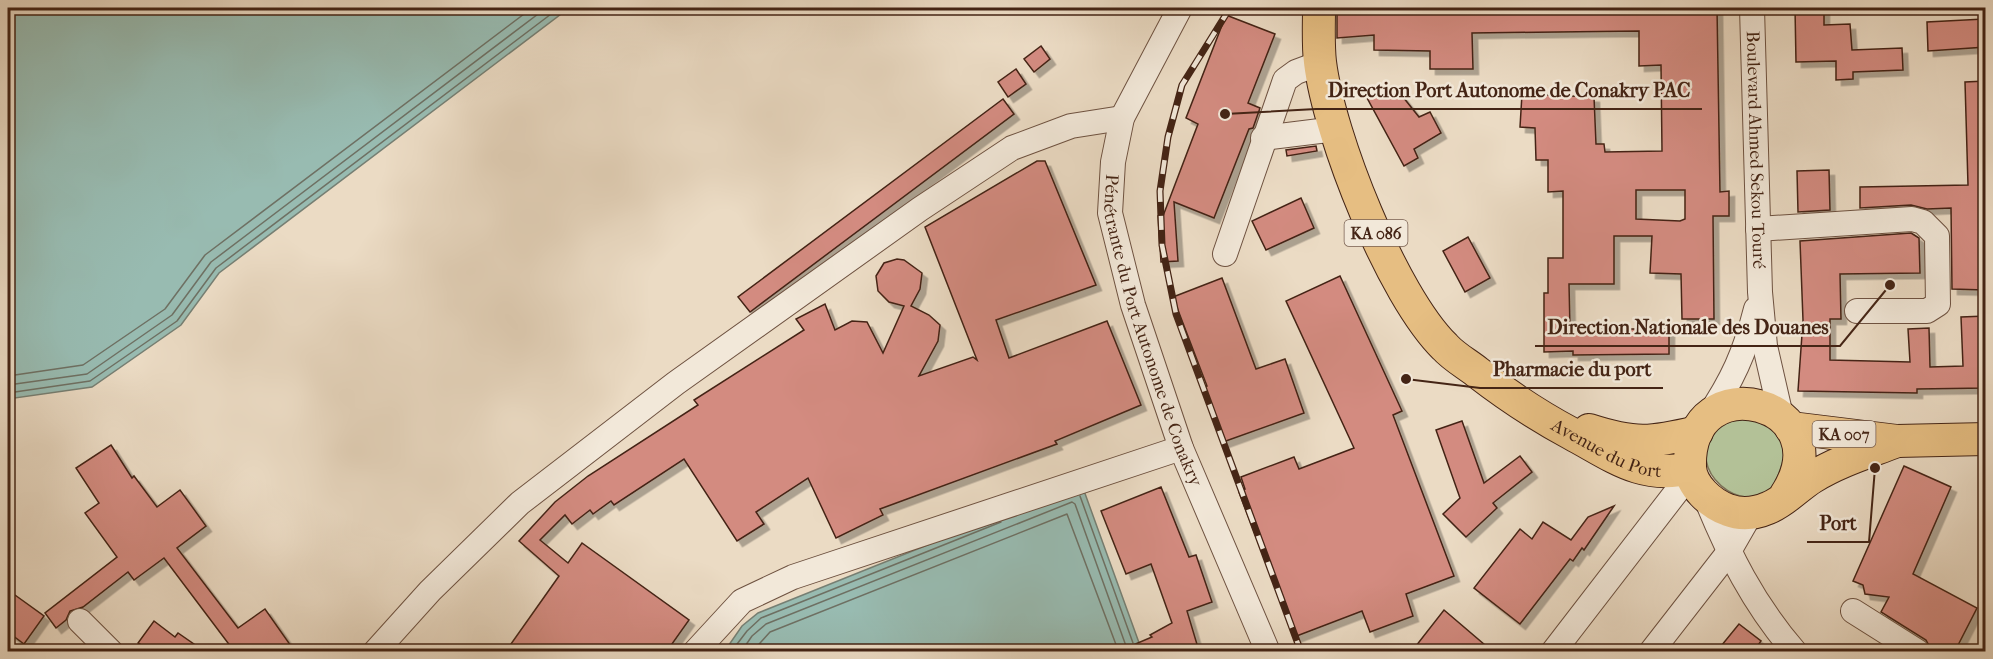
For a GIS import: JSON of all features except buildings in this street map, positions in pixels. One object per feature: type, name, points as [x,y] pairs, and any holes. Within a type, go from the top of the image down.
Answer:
[{"type":"main road","name":"Avenue du Port","points":[[1319,8],[1320,63],[1336,129],[1369,218],[1403,291],[1444,347],[1526,409],[1625,463],[1655,472],[1695,479]]},
{"type":"main road","points":[[1736,403],[1754,403],[1786,422],[1798,442],[1800,461],[1796,480],[1785,496],[1770,508],[1751,513],[1734,512],[1718,506],[1695,479],[1691,448],[1702,425],[1720,408],[1736,403]]},
{"type":"main road","name":"Avenue du Port","points":[[1526,409],[1617,439],[1656,442],[1702,425]]},
{"type":"main road","name":"KA 007","points":[[1786,422],[1897,441],[1986,439]]},
{"type":"main road","name":"KA 007","points":[[1785,496],[1833,467],[1897,441]]},
{"type":"street","name":"Pénétrante du Port Autonome de Conakry","points":[[1180,8],[1122,118],[1113,162],[1110,213],[1133,305],[1181,448],[1268,651]]},
{"type":"street","name":"Boulevard Ahmed Sekou Touré","points":[[1752,8],[1760,292],[1765,346],[1786,422]]},
{"type":"street","points":[[1225,254],[1263,138],[1285,80],[1296,72],[1320,63]]},
{"type":"street","points":[[375,651],[430,591],[520,503],[686,376],[920,209],[1012,148],[1071,126],[1122,118]]},
{"type":"street","points":[[1263,138],[1336,129]]},
{"type":"street","points":[[1758,229],[1912,219],[1923,222],[1936,236],[1938,304],[1927,310],[1857,311]]},
{"type":"street","name":"Boulevard Ahmed Sekou Touré","points":[[1702,425],[1731,381],[1749,338],[1760,292]]},
{"type":"street","points":[[695,651],[742,602],[793,577],[1181,448]]},
{"type":"street","points":[[1553,651],[1695,479],[1728,554],[1764,612],[1795,651]]},
{"type":"street","points":[[1652,651],[1728,554],[1751,513]]},
{"type":"street","points":[[1853,611],[1918,651]]},
{"type":"street","points":[[81,621],[111,651]]},
{"type":"green space","points":[[1739,416],[1776,428],[1786,452],[1772,487],[1760,495],[1747,497],[1733,494],[1721,486],[1711,474],[1706,461],[1707,446],[1715,431]]},
{"type":"water","points":[[8,8],[569,8],[219,273],[181,325],[92,387],[8,399]]},
{"type":"water","points":[[1083,488],[1142,651],[724,652],[742,626],[758,613],[1067,489]]},
{"type":"railway","points":[[1230,8],[1182,85],[1168,137],[1160,191],[1162,245],[1176,314],[1301,652]]},
{"type":"place","name":"Direction Port Autonome de Conakry PAC","points":[[1225,114]]},
{"type":"place","name":"Direction Nationale des Douanes","points":[[1890,285]]},
{"type":"place","name":"Pharmacie du port","points":[[1406,379]]},
{"type":"place","name":"Port","points":[[1875,468]]}]
